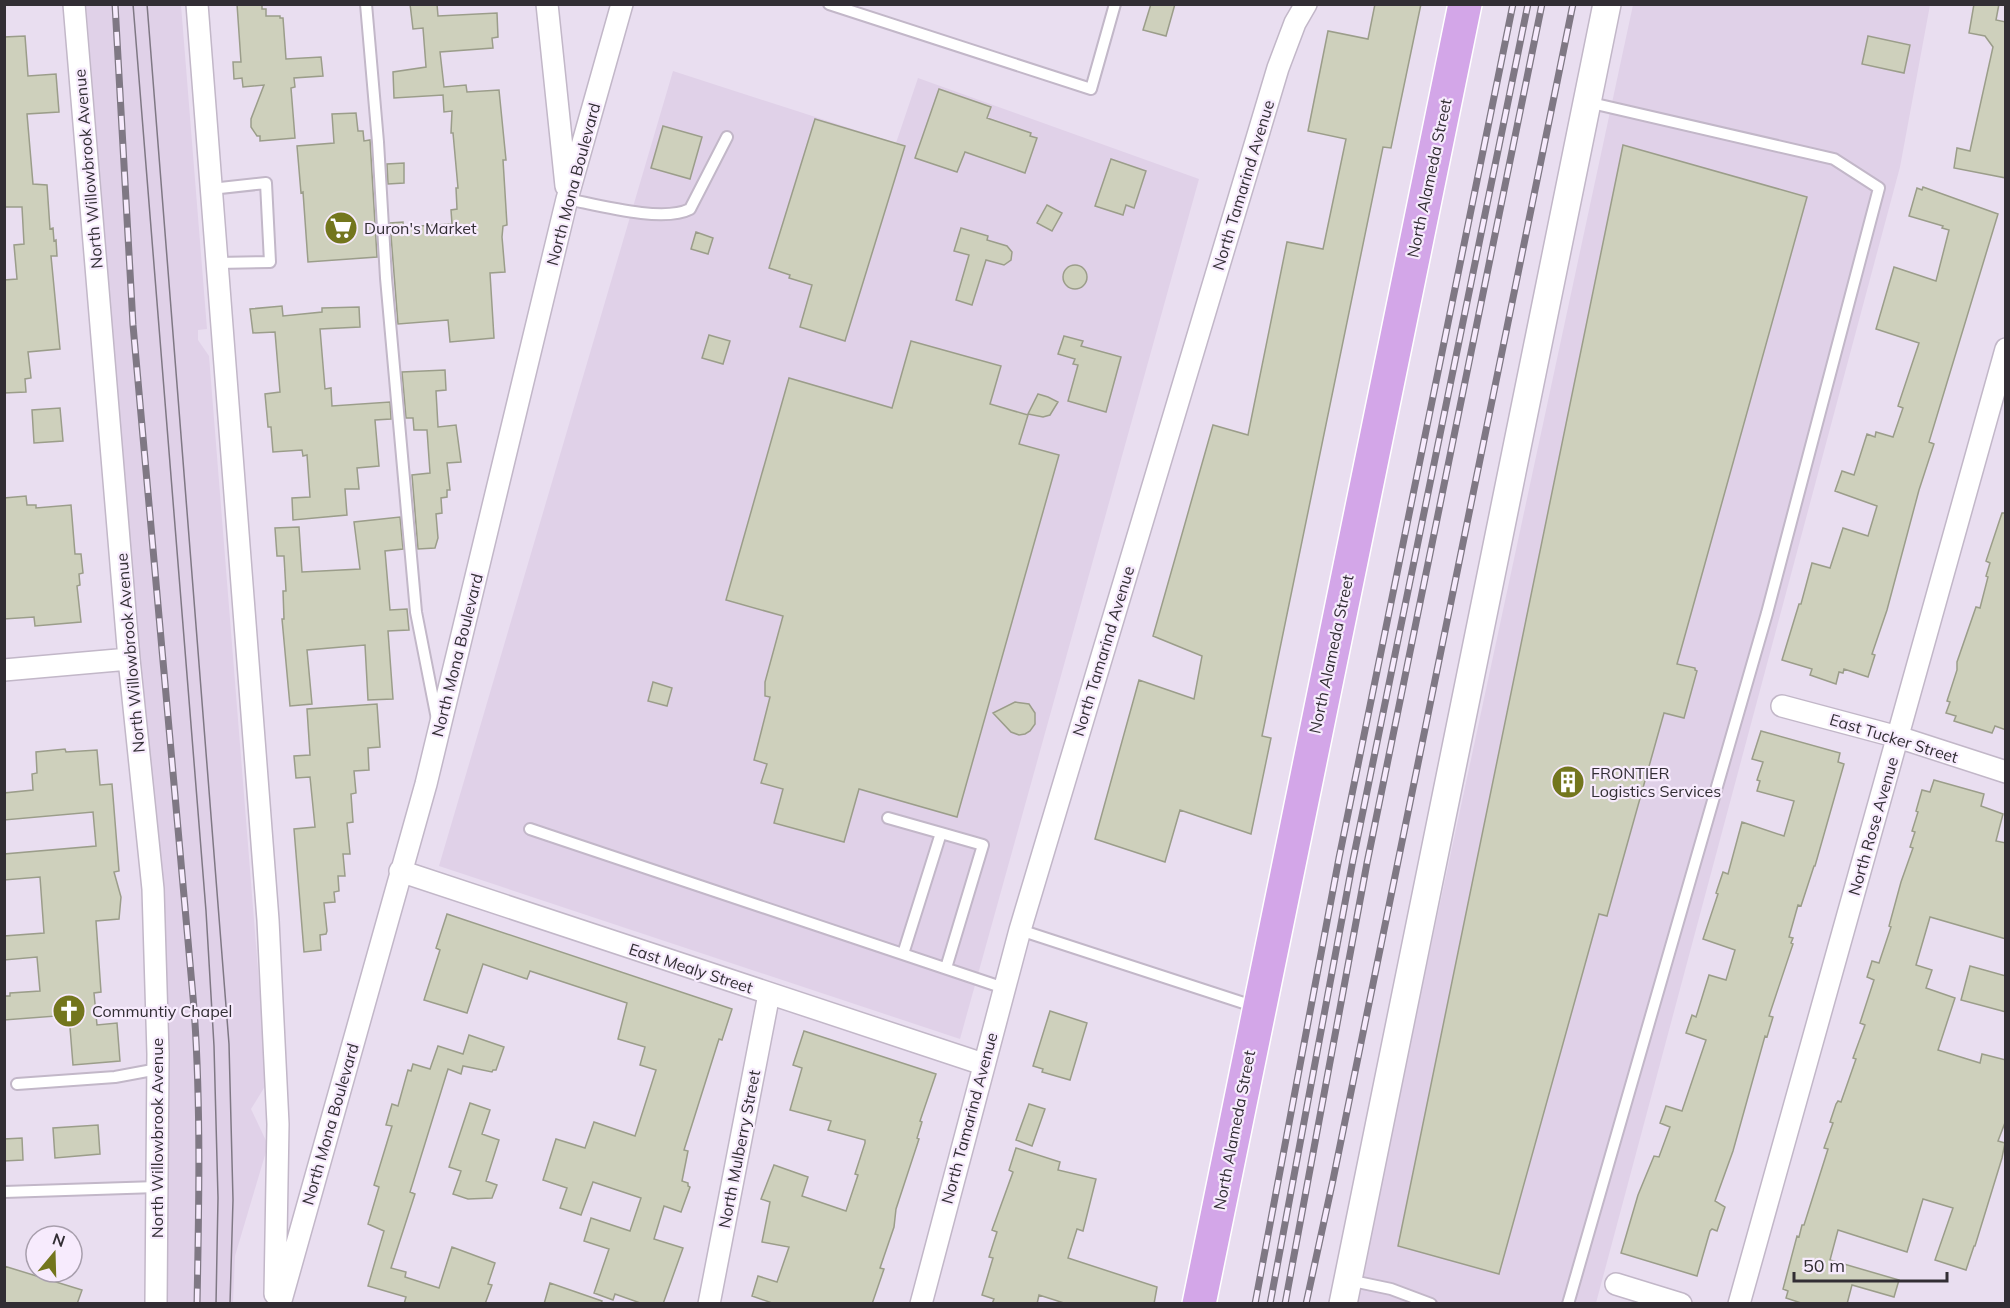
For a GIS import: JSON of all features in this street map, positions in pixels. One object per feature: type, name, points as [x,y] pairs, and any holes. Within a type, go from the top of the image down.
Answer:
[{"type":"main road","name":"North Alameda Street","points":[[1199,1304],[1465,4]]},
{"type":"street","name":"North Willowbrook Avenue","points":[[74,4],[129,659],[153,888],[158,1069],[156,1304]]},
{"type":"street","points":[[196,4],[268,920],[278,1124],[275,1304]]},
{"type":"street","points":[[547,4],[567,199]]},
{"type":"street","name":"North Mona Boulevard","points":[[280,1304],[439,731],[567,199],[622,4]]},
{"type":"street","name":"North Tamarind Avenue","points":[[921,1304],[1020,930],[1278,68],[1295,23],[1306,4]]},
{"type":"street","points":[[1346,1292],[1607,4]]},
{"type":"street","name":"North Rose Avenue","points":[[1739,1304],[2006,349]]},
{"type":"street","points":[[4,670],[129,659]]},
{"type":"street","name":"East Tucker Street","points":[[1782,706],[1898,737],[2006,772]]},
{"type":"street","name":"East Mealy Street","points":[[400,871],[983,1064]]},
{"type":"street","name":"North Mulberry Street","points":[[709,1304],[769,994]]},
{"type":"street","points":[[1616,1284],[1681,1304]]},
{"type":"lane","points":[[366,4],[378,142],[386,278],[416,612],[439,731]]},
{"type":"lane","points":[[829,4],[1090,89],[1115,4]]},
{"type":"lane","points":[[1568,1304],[1767,613],[1879,188],[1834,159],[1587,102]]},
{"type":"lane","points":[[567,199],[639,212],[682,213],[690,209],[727,137]]},
{"type":"lane","points":[[211,189],[266,183],[270,262],[217,263]]},
{"type":"lane","points":[[888,818],[983,845],[946,968]]},
{"type":"lane","points":[[530,829],[1004,988]]},
{"type":"lane","points":[[903,954],[941,833]]},
{"type":"lane","points":[[1020,930],[1258,1008]]},
{"type":"lane","points":[[17,1084],[115,1077],[158,1069]]},
{"type":"lane","points":[[4,1192],[158,1187]]},
{"type":"lane","points":[[1346,1292],[1391,1289],[1431,1304]]},
{"type":"shaded area","points":[[86,5],[181,5],[207,329],[198,330],[198,340],[209,356],[267,1083],[251,1109],[268,1145],[235,1256],[233,1303],[165,1303],[168,1045]]},
{"type":"shaded area","points":[[1633,5],[1930,5],[1900,167],[1596,1303],[1354,1304]]},
{"type":"shaded area","points":[[673,71],[896,143],[918,78],[1199,179],[960,1039],[439,866]]},
{"type":"building","points":[[237,4],[262,4],[262,9],[266,9],[266,16],[283,18],[286,59],[321,57],[323,76],[294,78],[295,87],[291,88],[295,138],[260,141],[260,136],[257,136],[251,127],[251,119],[264,85],[243,87],[242,78],[234,79],[233,62],[241,62]]},
{"type":"building","points":[[410,4],[437,4],[438,16],[497,13],[498,37],[492,38],[493,48],[440,52],[444,87],[466,85],[467,92],[499,90],[506,160],[503,160],[507,225],[503,226],[502,237],[505,272],[490,273],[494,338],[450,342],[448,320],[398,324],[390,223],[403,222],[403,227],[452,224],[451,210],[457,209],[456,188],[458,188],[453,133],[451,133],[452,111],[444,112],[443,95],[394,98],[393,72],[426,67],[423,28],[413,29]]},
{"type":"building","points":[[1151,4],[1175,4],[1166,36],[1143,30]]},
{"type":"building","points":[[1375,4],[1421,4],[1391,148],[1383,147],[1262,736],[1271,738],[1251,834],[1180,810],[1165,862],[1095,839],[1139,680],[1194,699],[1202,656],[1153,636],[1213,425],[1248,435],[1287,242],[1323,249],[1346,139],[1308,131],[1328,31],[1368,39]]},
{"type":"building","points":[[1974,4],[1999,4],[1996,20],[2006,22],[2006,178],[1954,168],[1957,148],[1970,151],[1993,47],[1985,36],[1969,33]]},
{"type":"building","points":[[25,36],[28,76],[56,74],[59,112],[27,114],[33,184],[47,185],[50,229],[53,228],[54,241],[56,240],[57,256],[51,256],[60,349],[28,352],[31,378],[25,379],[26,392],[4,393],[4,280],[17,279],[14,245],[24,244],[22,207],[4,207],[4,37]]},
{"type":"building","points":[[1868,36],[1910,45],[1904,73],[1862,64]]},
{"type":"building","points":[[939,89],[991,107],[987,118],[1031,133],[1030,136],[1037,138],[1025,173],[965,152],[957,172],[915,158]]},
{"type":"building","points":[[356,113],[358,131],[363,131],[364,141],[370,140],[377,257],[308,262],[297,146],[334,143],[332,114]]},
{"type":"building","points":[[815,119],[905,146],[845,341],[800,327],[812,285],[789,278],[790,275],[769,268]]},
{"type":"building","points":[[663,126],[702,137],[690,179],[651,168]]},
{"type":"building","name":"FRONTIER Logistics Services","points":[[1623,145],[1807,197],[1677,664],[1695,668],[1697,671],[1684,718],[1664,713],[1607,916],[1599,914],[1499,1274],[1398,1246]]},
{"type":"building","points":[[1111,159],[1146,171],[1134,208],[1126,205],[1123,215],[1095,206]]},
{"type":"building","points":[[404,163],[404,183],[388,184],[387,164]]},
{"type":"building","points":[[1923,187],[1998,214],[1929,442],[1934,444],[1919,490],[1887,610],[1872,654],[1875,655],[1868,677],[1844,669],[1843,673],[1839,672],[1836,684],[1810,675],[1812,669],[1782,660],[1812,563],[1830,568],[1843,528],[1868,536],[1877,506],[1835,491],[1842,471],[1854,475],[1867,434],[1875,437],[1876,432],[1893,437],[1903,408],[1898,406],[1919,343],[1876,329],[1894,267],[1936,281],[1949,230],[1909,216],[1917,188],[1922,190]]},
{"type":"building","points":[[1047,205],[1062,213],[1052,231],[1037,223]]},
{"type":"building","points":[[961,228],[988,236],[987,240],[1007,246],[1012,252],[1011,260],[1004,265],[986,260],[972,305],[956,300],[969,255],[954,251]]},
{"type":"building","points":[[696,232],[713,238],[708,254],[691,249]]},
{"type":"building","points":[[1075,265],[1083,269],[1087,277],[1083,285],[1075,289],[1067,285],[1063,277],[1067,269]]},
{"type":"building","points":[[282,306],[283,316],[322,312],[322,308],[359,307],[360,327],[320,329],[325,389],[331,388],[332,406],[390,402],[391,419],[375,420],[379,466],[357,468],[359,489],[345,489],[347,515],[293,520],[292,498],[310,497],[307,455],[303,456],[302,450],[273,452],[265,394],[280,392],[275,332],[253,333],[250,309]]},
{"type":"building","points":[[709,335],[730,341],[723,364],[702,358]]},
{"type":"building","points":[[1064,336],[1083,341],[1081,346],[1121,357],[1106,412],[1068,401],[1078,365],[1073,364],[1075,359],[1058,354]]},
{"type":"building","points":[[911,341],[1001,366],[990,404],[1028,415],[1019,444],[1059,455],[957,817],[859,789],[844,842],[774,823],[783,789],[761,783],[767,764],[754,760],[770,697],[765,696],[765,682],[783,616],[726,600],[789,378],[892,408]]},
{"type":"building","points":[[445,370],[446,390],[436,391],[438,427],[456,425],[461,462],[447,463],[450,490],[447,490],[447,497],[441,498],[442,513],[436,514],[438,538],[435,548],[418,549],[412,475],[430,473],[427,430],[414,430],[413,418],[406,418],[402,372]]},
{"type":"building","points":[[1038,394],[1058,402],[1050,415],[1043,417],[1028,414]]},
{"type":"building","points":[[60,408],[63,441],[34,443],[32,410]]},
{"type":"building","points":[[26,496],[27,505],[36,505],[36,508],[71,505],[75,554],[81,554],[83,573],[79,574],[80,585],[77,586],[81,622],[35,626],[34,617],[4,619],[4,498]]},
{"type":"building","points":[[2002,513],[2006,513],[2006,730],[1995,726],[1992,733],[1954,721],[1956,716],[1946,713],[1957,662],[1976,607],[1980,608],[1990,563],[1986,561]]},
{"type":"building","points":[[400,517],[403,549],[385,551],[390,610],[407,609],[409,630],[388,631],[393,699],[368,700],[365,645],[307,650],[312,704],[290,706],[282,619],[284,619],[283,591],[286,591],[284,556],[277,556],[275,528],[299,527],[302,572],[360,569],[354,522]]},
{"type":"building","points":[[653,682],[672,688],[667,706],[648,701]]},
{"type":"building","points":[[1015,702],[1029,704],[1035,713],[1035,724],[1025,734],[1019,735],[1011,732],[993,713]]},
{"type":"building","points":[[377,704],[380,747],[368,748],[369,770],[354,771],[356,793],[351,794],[353,822],[347,823],[350,854],[343,854],[345,876],[338,876],[339,891],[334,892],[335,902],[324,903],[327,931],[326,934],[320,935],[321,950],[304,952],[294,829],[315,827],[310,777],[296,778],[294,756],[310,755],[307,709]]},
{"type":"building","points":[[1761,731],[1840,753],[1838,762],[1844,764],[1815,866],[1801,906],[1798,905],[1789,937],[1793,938],[1791,943],[1793,944],[1769,1016],[1773,1017],[1767,1037],[1765,1036],[1733,1151],[1715,1201],[1725,1207],[1717,1231],[1712,1229],[1710,1231],[1697,1276],[1621,1253],[1638,1195],[1654,1156],[1659,1157],[1670,1127],[1660,1123],[1666,1106],[1682,1111],[1706,1040],[1686,1033],[1692,1015],[1696,1017],[1709,975],[1726,980],[1735,950],[1703,939],[1723,872],[1728,874],[1742,822],[1784,836],[1794,801],[1757,791],[1760,781],[1757,780],[1763,762],[1752,759]]},
{"type":"building","points":[[65,749],[66,752],[97,750],[100,785],[112,784],[119,871],[114,872],[121,897],[119,919],[96,921],[101,992],[94,993],[97,1025],[117,1023],[120,1061],[73,1065],[69,1015],[4,1020],[4,996],[10,996],[10,993],[40,991],[37,957],[4,960],[4,936],[44,933],[40,877],[4,880],[4,854],[96,846],[93,812],[4,820],[4,793],[33,790],[32,774],[37,773],[36,752]]},
{"type":"building","points":[[1934,780],[1984,794],[1981,806],[2003,814],[1996,841],[2006,843],[2006,939],[1930,917],[1916,965],[1932,970],[1926,988],[1955,998],[1938,1050],[1980,1063],[1982,1054],[2006,1060],[2006,1120],[1998,1141],[2005,1143],[2002,1158],[1966,1270],[1935,1260],[1953,1208],[1923,1199],[1907,1252],[1838,1230],[1830,1260],[1899,1280],[1894,1297],[1852,1285],[1847,1304],[1804,1304],[1786,1298],[1788,1291],[1783,1289],[1797,1236],[1799,1237],[1802,1225],[1804,1225],[1828,1149],[1824,1148],[1833,1123],[1830,1122],[1836,1104],[1838,1101],[1841,1102],[1856,1059],[1853,1058],[1865,1025],[1860,1023],[1874,980],[1867,977],[1872,961],[1879,963],[1891,927],[1889,926],[1901,882],[1913,848],[1910,847],[1915,832],[1912,831],[1922,790],[1930,792]]},
{"type":"building","points":[[447,914],[732,1009],[722,1040],[719,1039],[684,1150],[688,1151],[682,1181],[688,1183],[690,1187],[681,1212],[664,1206],[654,1239],[683,1248],[663,1304],[643,1304],[615,1294],[613,1300],[594,1293],[609,1249],[584,1241],[591,1218],[630,1231],[641,1198],[593,1182],[581,1215],[560,1208],[567,1188],[543,1180],[556,1139],[585,1148],[594,1122],[635,1136],[656,1070],[640,1065],[645,1047],[618,1039],[627,1003],[530,971],[527,979],[483,964],[467,1013],[424,1000],[440,950],[436,948]]},
{"type":"building","points":[[1970,966],[2006,976],[2006,1012],[1961,1000]]},
{"type":"building","points":[[1050,1011],[1087,1023],[1070,1080],[1042,1072],[1043,1069],[1033,1066]]},
{"type":"building","points":[[804,1031],[936,1074],[920,1121],[922,1122],[917,1138],[919,1139],[896,1209],[894,1227],[880,1268],[884,1269],[872,1304],[775,1304],[752,1296],[758,1276],[777,1282],[789,1247],[762,1242],[770,1202],[761,1199],[774,1165],[808,1177],[802,1196],[846,1211],[858,1175],[855,1174],[865,1143],[865,1140],[828,1130],[831,1121],[790,1110],[802,1068],[793,1065]]},
{"type":"building","points":[[469,1035],[504,1047],[496,1070],[492,1072],[463,1066],[461,1074],[448,1069],[410,1192],[415,1194],[391,1268],[406,1272],[405,1277],[439,1288],[452,1247],[495,1263],[488,1284],[492,1285],[485,1304],[404,1304],[406,1297],[368,1286],[384,1231],[368,1224],[379,1187],[374,1185],[392,1126],[386,1125],[392,1104],[398,1106],[408,1070],[411,1071],[413,1064],[430,1069],[438,1046],[463,1054]]},
{"type":"building","points":[[470,1103],[490,1110],[482,1134],[499,1140],[486,1181],[497,1185],[492,1198],[468,1199],[453,1194],[461,1171],[449,1167]]},
{"type":"building","points":[[1029,1104],[1045,1109],[1032,1146],[1016,1140]]},
{"type":"building","points":[[98,1125],[100,1154],[55,1158],[53,1128]]},
{"type":"building","points":[[22,1138],[23,1160],[4,1161],[4,1139]]},
{"type":"building","points":[[1016,1148],[1060,1162],[1058,1170],[1096,1179],[1083,1231],[1077,1229],[1068,1258],[1157,1287],[1154,1304],[1067,1304],[1039,1295],[1037,1304],[992,1304],[994,1299],[982,1295],[993,1258],[989,1257],[997,1232],[992,1230],[1013,1172],[1009,1170]]},
{"type":"building","points":[[4,1266],[24,1272],[24,1284],[62,1284],[82,1290],[77,1304],[4,1304]]},
{"type":"building","points":[[550,1283],[602,1301],[601,1304],[544,1304]]},
{"type":"tram line","points":[[133,4],[206,911],[214,1046],[218,1198],[216,1304]]},
{"type":"tram line","points":[[147,4],[229,1044],[233,1200],[230,1304]]},
{"type":"railway","points":[[115,4],[133,325],[194,1008],[199,1119],[197,1304]]},
{"type":"railway","points":[[1255,1304],[1339,858],[1513,4]]},
{"type":"railway","points":[[1270,1304],[1353,860],[1528,4]]},
{"type":"railway","points":[[1285,1304],[1367,863],[1542,4]]},
{"type":"railway","points":[[1306,1304],[1573,4]]},
{"type":"place","name":"Duron's Market","points":[[341,228]]},
{"type":"place","name":"FRONTIER Logistics Services","points":[[1568,782]]},
{"type":"place","name":"Communtiy Chapel","points":[[69,1011]]}]
